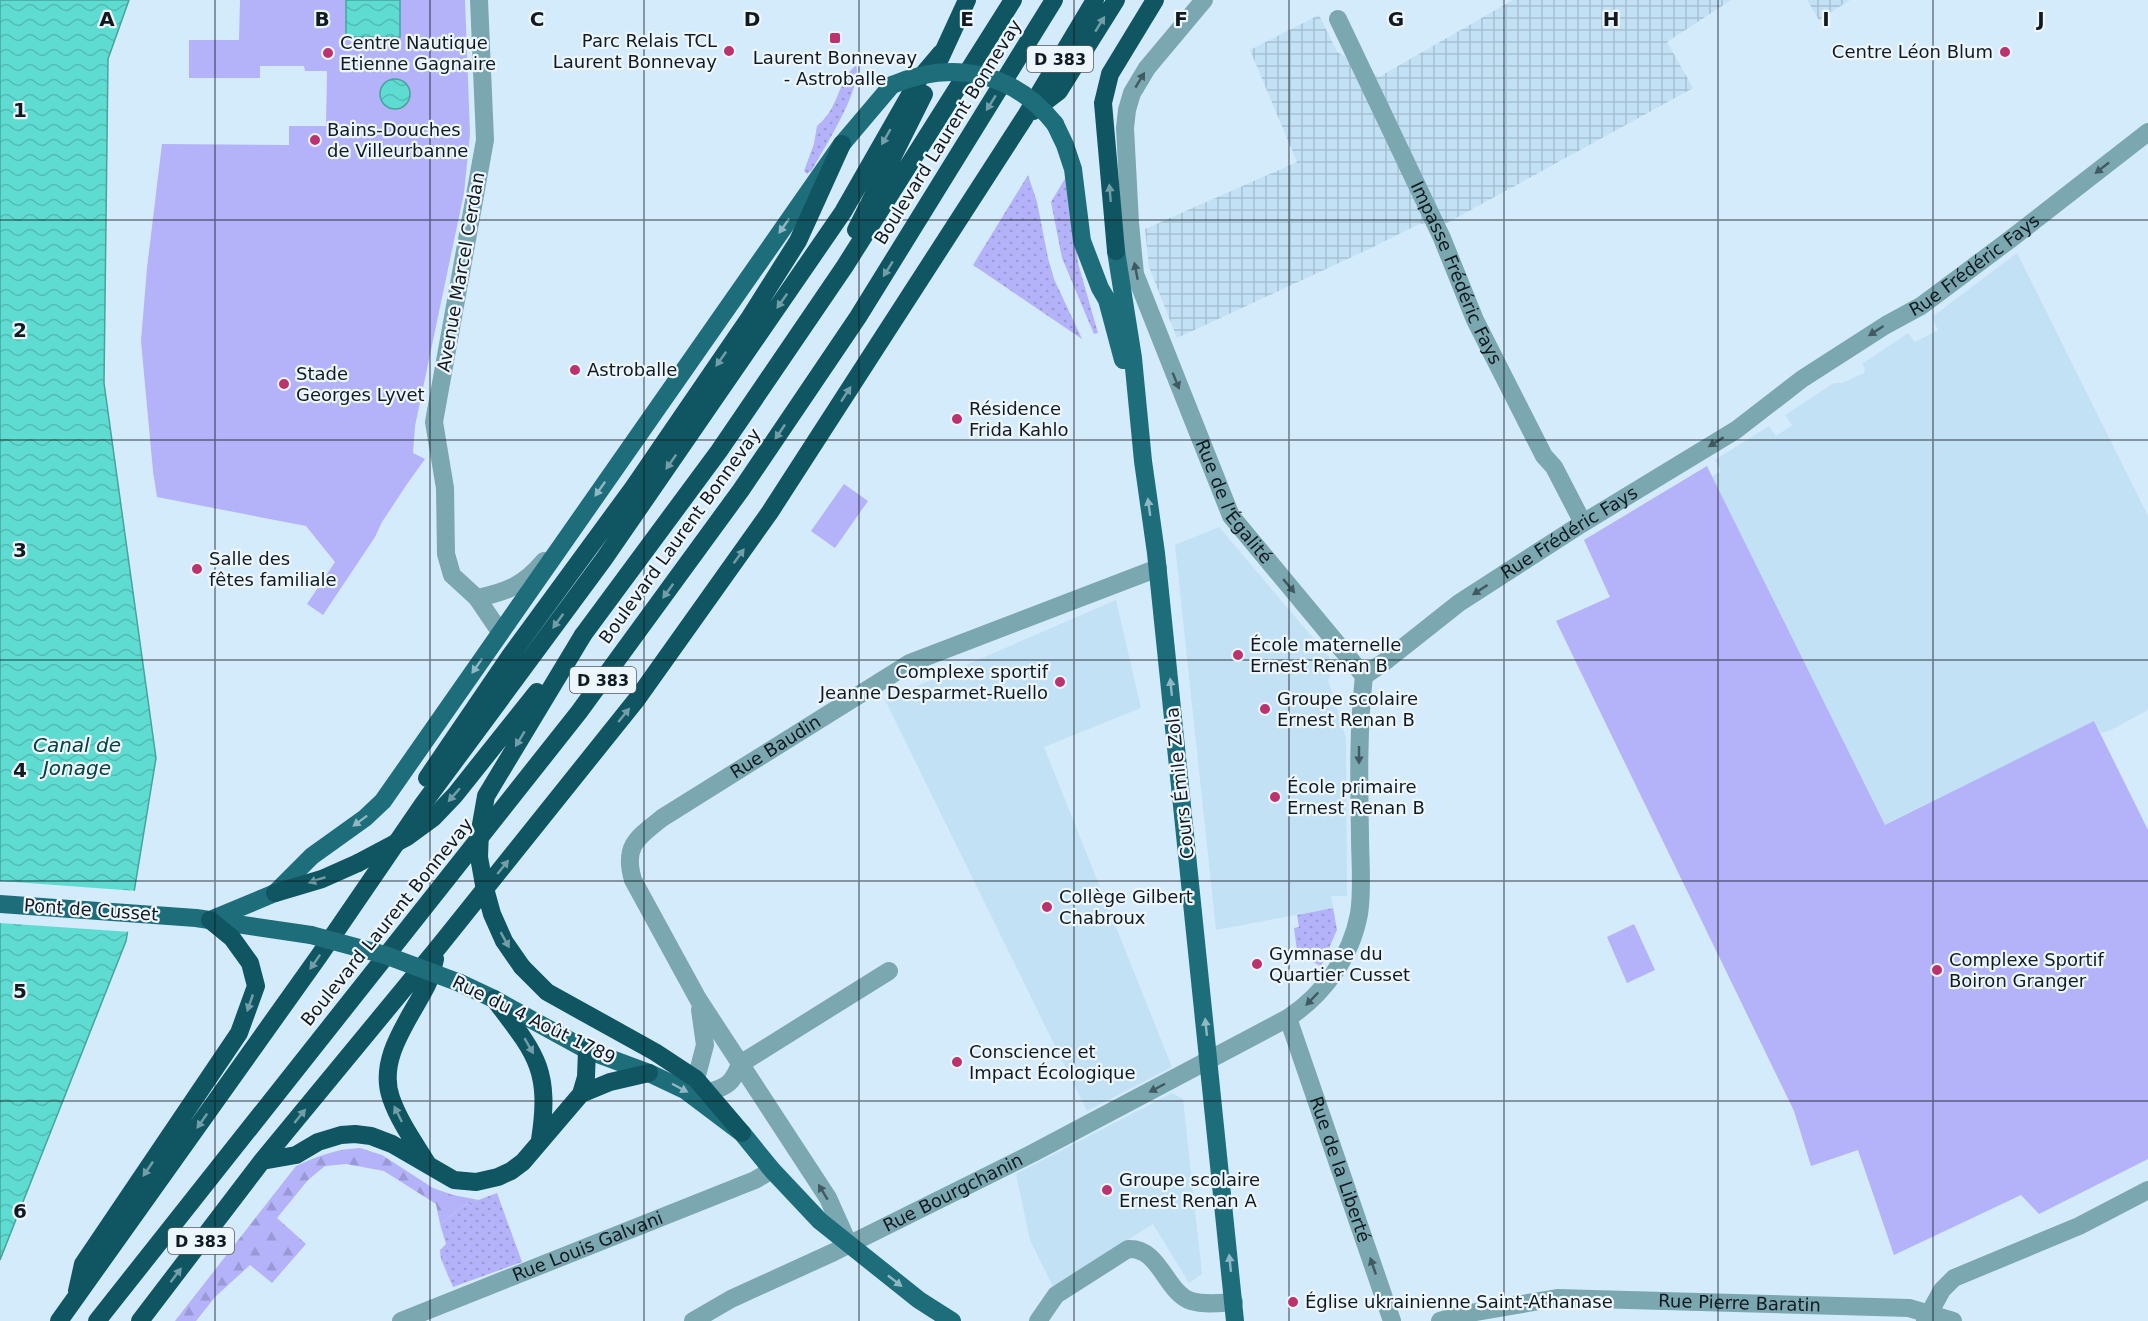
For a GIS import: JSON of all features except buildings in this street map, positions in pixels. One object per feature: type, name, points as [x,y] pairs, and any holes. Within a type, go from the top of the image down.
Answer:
[{"type":"highway","points":[[846,266],[852,238],[931,81],[967,0]]},
{"type":"highway","points":[[275,893],[322,879],[407,837],[433,819],[455,795],[583,635],[719,451],[846,266],[1013,0]]},
{"type":"highway","name":"Boulevard Laurent Bonnevay","points":[[97,1321],[544,757],[734,499],[858,317],[1054,0]]},
{"type":"highway","name":"D 383","points":[[140,1321],[262,1161],[440,945],[637,699],[770,512],[1025,117],[1095,0]]},
{"type":"highway","points":[[1025,117],[1059,90],[1116,0]]},
{"type":"highway","points":[[1116,251],[1103,103],[1110,74],[1155,0]]},
{"type":"highway","points":[[59,1321],[312,965],[423,804],[610,550],[843,212],[919,80],[942,53]]},
{"type":"highway","points":[[359,896],[420,789],[510,656],[633,488],[750,317],[798,241],[842,144]]},
{"type":"highway","points":[[583,635],[486,796],[480,830],[479,857],[484,885],[496,923],[522,967],[547,992],[655,1052],[696,1079],[742,1133]]},
{"type":"highway","points":[[75,1299],[83,1264],[239,1033],[256,986],[250,963],[232,938],[210,920]]},
{"type":"highway","points":[[428,1165],[396,1113],[387,1075],[402,1029],[428,984],[440,945]]},
{"type":"highway","points":[[495,999],[525,1039],[536,1058],[542,1076],[545,1096],[540,1140]]},
{"type":"highway","points":[[581,1094],[586,1077],[587,1050]]},
{"type":"highway","points":[[262,1161],[296,1155],[318,1142],[341,1135],[355,1134],[381,1140],[454,1180],[465,1182],[485,1180],[511,1171],[528,1156],[581,1094],[609,1082],[649,1073]]},
{"type":"main road","name":"Cours Émile Zola","points":[[842,144],[892,85],[908,78],[927,74],[964,72],[981,75],[1016,88],[1043,109],[1055,124],[1073,169],[1082,242],[1107,300],[1123,360],[1143,461]]},
{"type":"main road","points":[[210,920],[275,893],[312,856],[365,818],[383,801],[842,144]]},
{"type":"main road","name":"Cours Émile Zola","points":[[1116,251],[1129,333],[1158,568],[1235,1321]]},
{"type":"main road","name":"Pont de Cusset","points":[[0,904],[210,920]]},
{"type":"main road","name":"Rue du 4 Août 1789","points":[[210,920],[311,935],[385,955],[460,983],[495,999],[587,1050],[649,1073],[685,1090],[742,1133],[772,1170],[820,1221],[920,1300],[952,1321]]},
{"type":"street","name":"Avenue Marcel Cerdan","points":[[479,0],[485,140],[434,422],[446,488],[446,554],[452,575],[477,598],[496,626],[502,630]]},
{"type":"street","name":"Rue de l'Égalité","points":[[1204,0],[1147,68],[1132,93],[1127,110],[1125,128],[1135,274],[1231,516],[1365,676]]},
{"type":"street","name":"Impasse Frédéric Fays","points":[[1338,19],[1442,238],[1475,320],[1544,456],[1554,467],[1583,524]]},
{"type":"street","name":"Rue Frédéric Fays","points":[[1365,676],[1459,603],[1736,430],[1802,379],[1886,325],[1921,306],[2148,132]]},
{"type":"street","points":[[1129,333],[1155,326]]},
{"type":"street","points":[[477,598],[503,593],[530,577],[547,557],[558,549]]},
{"type":"street","name":"Rue Baudin","points":[[698,999],[633,880],[628,866],[629,855],[634,844],[662,818],[910,663],[1158,568]]},
{"type":"street","points":[[1209,1059],[1288,1018],[1311,1000],[1335,972],[1349,946],[1359,914],[1359,723],[1365,676]]},
{"type":"street","points":[[708,1092],[723,1088],[735,1078],[740,1064],[889,971]]},
{"type":"street","points":[[696,1079],[705,1045],[704,1026],[698,999]]},
{"type":"street","points":[[698,999],[828,1198],[849,1245]]},
{"type":"street","name":"Rue de la Liberté","points":[[1288,1018],[1392,1321]]},
{"type":"street","points":[[705,1045],[710,1041],[718,1040],[728,1046]]},
{"type":"street","name":"Rue Bourgchanin","points":[[701,1319],[731,1299],[849,1245],[1033,1153],[1209,1059]]},
{"type":"street","name":"Rue Louis Galvani","points":[[401,1321],[755,1180],[772,1170]]},
{"type":"street","points":[[1927,1317],[1942,1290],[1954,1278],[2079,1226],[2148,1190]]},
{"type":"street","points":[[1038,1321],[1056,1295],[1128,1249],[1137,1249],[1149,1256],[1188,1300],[1204,1304],[1234,1302]]},
{"type":"street","name":"Rue Pierre Baratin","points":[[1440,1321],[1464,1314],[1557,1298],[1909,1308],[1927,1317],[1953,1321]]},
{"type":"shaded area","points":[[1513,0],[1731,0],[1667,42],[1693,88],[1447,223],[1419,224],[1177,338],[1149,267],[1145,229],[1297,162],[1250,50],[1319,15],[1337,52],[1379,77]]},
{"type":"shaded area","points":[[1807,0],[1850,0],[1819,20]]},
{"type":"shaded area","points":[[2017,253],[2148,516],[2148,710],[2101,733],[2094,721],[1885,825],[1712,476],[1721,472],[1715,460],[1769,426],[1776,436],[1792,425],[1785,415],[1834,383],[1842,383],[1864,373],[1865,368],[1862,364],[1908,333],[1915,342],[1938,330],[1932,317]]},
{"type":"shaded area","name":"Groupe scolaire Ernest Renan B","points":[[1219,527],[1336,665],[1328,680],[1346,738],[1347,896],[1331,896],[1333,908],[1216,930],[1175,545]]},
{"type":"shaded area","name":"Collège Gilbert Chabroux","points":[[1116,600],[1141,708],[1044,747],[1172,1067],[1087,1111],[885,700]]},
{"type":"shaded area","name":"Groupe scolaire Ernest Renan A","points":[[1172,1093],[1183,1099],[1202,1274],[1189,1283],[1153,1224],[1054,1289],[1030,1240],[1016,1174]]},
{"type":"green space","name":"Stade Georges Lyvet","points":[[240,0],[465,0],[470,134],[464,193],[415,426],[413,453],[425,459],[323,615],[307,604],[335,562],[306,526],[157,497],[153,471],[141,341],[162,144],[289,145],[289,126],[326,126],[327,71],[305,71],[304,66],[260,66],[260,78],[189,78],[189,40],[239,40]]},
{"type":"green space","points":[[856,65],[857,75],[848,103],[812,170],[807,174],[804,171],[814,144],[817,126],[830,111],[845,80]]},
{"type":"green space","points":[[1069,172],[1078,263],[1098,333],[1094,334],[1062,258],[1051,202]]},
{"type":"green space","points":[[1028,175],[1037,202],[1054,279],[1082,339],[973,265]]},
{"type":"green space","name":"Complexe Sportif Boiron Granger","points":[[1707,466],[1885,825],[2094,721],[2148,830],[2148,1159],[2039,1214],[2021,1195],[1894,1255],[1858,1150],[1811,1166],[1794,1111],[1556,621],[1610,597],[1584,540]]},
{"type":"green space","points":[[844,484],[868,501],[835,548],[811,531]]},
{"type":"green space","points":[[1333,908],[1337,930],[1321,966],[1309,960],[1308,950],[1297,951],[1294,928],[1299,927],[1297,915]]},
{"type":"green space","points":[[1634,924],[1655,970],[1627,983],[1607,937]]},
{"type":"green space","points":[[360,1148],[382,1155],[433,1188],[479,1200],[465,1205],[440,1224],[436,1204],[384,1171],[346,1164],[325,1166],[308,1180],[277,1218],[306,1244],[272,1283],[250,1265],[215,1297],[196,1321],[175,1321],[296,1166],[327,1154]]},
{"type":"green space","points":[[497,1193],[522,1262],[453,1287],[441,1259],[440,1250],[446,1244],[440,1224],[465,1205]]},
{"type":"water","name":"Canal de Jonage","points":[[0,0],[129,0],[108,59],[104,383],[156,758],[126,941],[0,1260]]},
{"type":"water","points":[[346,0],[400,0],[400,37],[346,37]]},
{"type":"water","points":[[395,79],[401,80],[409,88],[409,100],[401,108],[395,109],[389,108],[381,100],[380,94],[381,88],[389,80]]},
{"type":"pier","points":[[0,881],[137,891],[131,932],[0,923]]},
{"type":"place","name":"Laurent Bonnevay - Astroballe","points":[[835,38]]},
{"type":"place","name":"Parc Relais TCL Laurent Bonnevay","points":[[729,51]]},
{"type":"place","name":"Centre Léon Blum","points":[[2005,52]]},
{"type":"place","name":"Centre Nautique Etienne Gagnaire","points":[[328,53]]},
{"type":"place","name":"Bains-Douches de Villeurbanne","points":[[315,140]]},
{"type":"place","name":"Astroballe","points":[[575,370]]},
{"type":"place","name":"Stade Georges Lyvet","points":[[284,384]]},
{"type":"place","name":"Résidence Frida Kahlo","points":[[957,419]]},
{"type":"place","name":"Salle des fêtes familiale","points":[[197,569]]},
{"type":"place","name":"École maternelle Ernest Renan B","points":[[1238,655]]},
{"type":"place","name":"Complexe sportif Jeanne Desparmet-Ruello","points":[[1060,682]]},
{"type":"place","name":"Groupe scolaire Ernest Renan B","points":[[1265,709]]},
{"type":"place","name":"École primaire Ernest Renan B","points":[[1275,797]]},
{"type":"place","name":"Collège Gilbert Chabroux","points":[[1047,907]]},
{"type":"place","name":"Gymnase du Quartier Cusset","points":[[1257,964]]},
{"type":"place","name":"Complexe Sportif Boiron Granger","points":[[1937,970]]},
{"type":"place","name":"Conscience et Impact Écologique","points":[[957,1062]]},
{"type":"place","name":"Groupe scolaire Ernest Renan A","points":[[1107,1190]]},
{"type":"place","name":"Église ukrainienne Saint-Athanase","points":[[1293,1302]]}]
